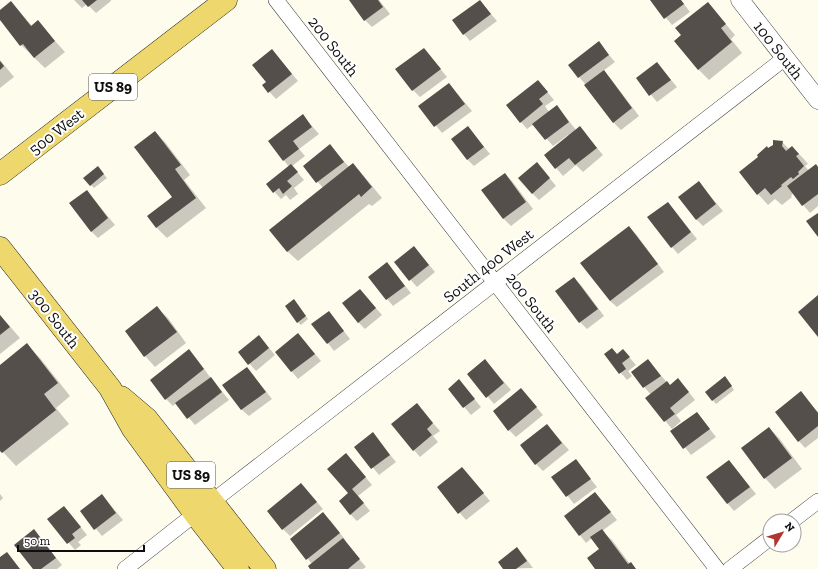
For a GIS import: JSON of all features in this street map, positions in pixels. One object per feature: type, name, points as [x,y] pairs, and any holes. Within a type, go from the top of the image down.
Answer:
[{"type":"main road","name":"500 West","points":[[0,174],[226,0]]},
{"type":"main road","name":"300 South","points":[[0,248],[110,388],[133,429],[238,569]]},
{"type":"main road","name":"300 South","points":[[110,388],[148,419],[265,569]]},
{"type":"street","name":"200 South","points":[[276,0],[717,569]]},
{"type":"street","name":"100 South","points":[[740,0],[818,100]]},
{"type":"street","name":"South 400 West","points":[[213,501],[785,58]]},
{"type":"street","points":[[802,513],[818,501]]},
{"type":"street","points":[[125,569],[196,514]]},
{"type":"street","points":[[730,569],[762,544]]},
{"type":"building","points":[[82,0],[97,0],[88,7]]},
{"type":"building","points":[[349,0],[378,0],[383,7],[364,21]]},
{"type":"building","points":[[480,0],[491,14],[463,35],[452,20]]},
{"type":"building","points":[[650,0],[681,0],[684,4],[664,19]]},
{"type":"building","points":[[11,1],[31,26],[38,20],[55,41],[34,58],[23,44],[20,46],[0,20],[0,10]]},
{"type":"building","points":[[708,2],[726,24],[721,28],[732,42],[698,70],[674,41],[681,35],[675,28]]},
{"type":"building","points":[[599,41],[609,55],[578,78],[568,65]]},
{"type":"building","points":[[424,48],[441,69],[412,91],[395,69]]},
{"type":"building","points":[[272,49],[292,74],[268,93],[262,85],[266,82],[252,65]]},
{"type":"building","points":[[0,61],[4,66],[0,70]]},
{"type":"building","points":[[657,62],[671,80],[649,96],[636,78]]},
{"type":"building","points":[[604,70],[632,108],[613,123],[584,85]]},
{"type":"building","points":[[538,80],[548,92],[539,99],[543,104],[520,123],[506,105]]},
{"type":"building","points":[[449,83],[465,104],[434,127],[418,106]]},
{"type":"building","points":[[557,105],[569,122],[545,140],[532,124]]},
{"type":"building","points":[[303,114],[312,127],[293,141],[299,149],[283,161],[268,141]]},
{"type":"building","points":[[468,126],[484,147],[467,160],[451,139]]},
{"type":"building","points":[[580,126],[597,148],[575,165],[569,158],[555,169],[544,155]]},
{"type":"building","points":[[155,131],[181,165],[175,169],[196,198],[156,228],[147,216],[172,197],[134,147]]},
{"type":"building","points":[[773,140],[783,141],[782,146],[786,151],[792,146],[799,154],[796,156],[804,166],[798,172],[799,174],[793,179],[791,177],[771,195],[765,188],[757,195],[739,172],[758,157],[757,155],[767,146],[768,148],[773,145]]},
{"type":"building","points":[[330,144],[344,162],[316,183],[303,166]]},
{"type":"building","points":[[537,162],[550,178],[532,194],[518,178]]},
{"type":"building","points":[[353,163],[372,187],[361,197],[359,194],[287,252],[269,230]]},
{"type":"building","points":[[291,164],[298,172],[287,181],[292,186],[283,194],[279,188],[273,193],[266,184]]},
{"type":"building","points":[[816,164],[818,167],[818,194],[802,206],[787,186]]},
{"type":"building","points":[[98,166],[104,174],[90,186],[83,178]]},
{"type":"building","points":[[505,173],[526,202],[503,219],[481,190]]},
{"type":"building","points":[[699,181],[716,204],[696,220],[678,197]]},
{"type":"building","points":[[87,190],[108,218],[91,232],[69,203]]},
{"type":"building","points":[[668,202],[691,232],[671,248],[647,217]]},
{"type":"building","points":[[818,213],[818,237],[806,221]]},
{"type":"building","points":[[629,226],[658,264],[610,301],[580,263]]},
{"type":"building","points":[[414,246],[429,265],[409,281],[394,262]]},
{"type":"building","points":[[387,262],[405,286],[386,300],[368,277]]},
{"type":"building","points":[[574,277],[598,309],[579,323],[555,291]]},
{"type":"building","points":[[360,289],[376,308],[358,323],[342,303]]},
{"type":"building","points":[[818,295],[818,337],[798,312]]},
{"type":"building","points":[[294,299],[306,316],[297,323],[285,306]]},
{"type":"building","points":[[157,306],[177,332],[144,357],[125,331]]},
{"type":"building","points":[[329,311],[344,331],[327,344],[311,324]]},
{"type":"building","points":[[0,315],[10,327],[0,335]]},
{"type":"building","points":[[298,333],[315,354],[291,372],[275,352]]},
{"type":"building","points":[[259,335],[269,348],[248,365],[238,352]]},
{"type":"building","points":[[27,343],[58,383],[44,394],[56,410],[2,453],[0,451],[0,365]]},
{"type":"building","points":[[612,348],[617,354],[623,349],[630,357],[622,363],[626,369],[619,374],[604,354]]},
{"type":"building","points":[[189,349],[204,369],[165,400],[150,380]]},
{"type":"building","points":[[485,359],[504,383],[486,398],[467,374]]},
{"type":"building","points":[[648,359],[661,376],[643,388],[631,372]]},
{"type":"building","points":[[247,367],[266,392],[241,410],[222,385]]},
{"type":"building","points":[[725,376],[732,386],[712,401],[705,392]]},
{"type":"building","points":[[211,377],[222,392],[187,419],[175,403]]},
{"type":"building","points":[[678,378],[689,392],[670,408],[675,414],[664,422],[645,398],[667,381],[670,385]]},
{"type":"building","points":[[459,379],[475,399],[463,408],[448,389]]},
{"type":"building","points":[[521,388],[537,407],[508,431],[493,411]]},
{"type":"building","points":[[801,391],[818,413],[818,426],[798,442],[775,412]]},
{"type":"building","points":[[417,403],[433,423],[427,429],[432,435],[413,451],[391,424]]},
{"type":"building","points":[[697,412],[710,429],[683,449],[670,431]]},
{"type":"building","points":[[547,424],[562,443],[535,465],[520,445]]},
{"type":"building","points":[[769,427],[792,458],[764,479],[741,448]]},
{"type":"building","points":[[373,432],[390,455],[371,469],[354,447]]},
{"type":"building","points":[[346,453],[366,477],[352,489],[364,503],[350,515],[339,501],[348,493],[327,469]]},
{"type":"building","points":[[576,459],[591,479],[566,497],[551,477]]},
{"type":"building","points":[[729,460],[750,487],[727,504],[706,477]]},
{"type":"building","points":[[462,467],[484,493],[458,514],[437,487]]},
{"type":"building","points":[[301,483],[317,502],[282,530],[267,511]]},
{"type":"building","points":[[595,492],[611,512],[579,536],[564,516]]},
{"type":"building","points":[[102,494],[116,513],[94,530],[80,511]]},
{"type":"building","points":[[64,506],[81,527],[72,534],[75,538],[67,544],[47,519]]},
{"type":"building","points":[[323,512],[340,533],[306,560],[290,539]]},
{"type":"building","points":[[34,529],[56,558],[41,569],[33,569],[14,545]]},
{"type":"building","points":[[602,529],[628,564],[631,562],[636,569],[595,569],[587,558],[599,549],[590,537]]},
{"type":"building","points":[[343,538],[360,559],[348,569],[310,569],[308,566]]},
{"type":"building","points":[[517,547],[527,561],[516,569],[503,569],[498,562]]},
{"type":"building","points":[[7,552],[20,569],[0,569],[0,557]]}]
